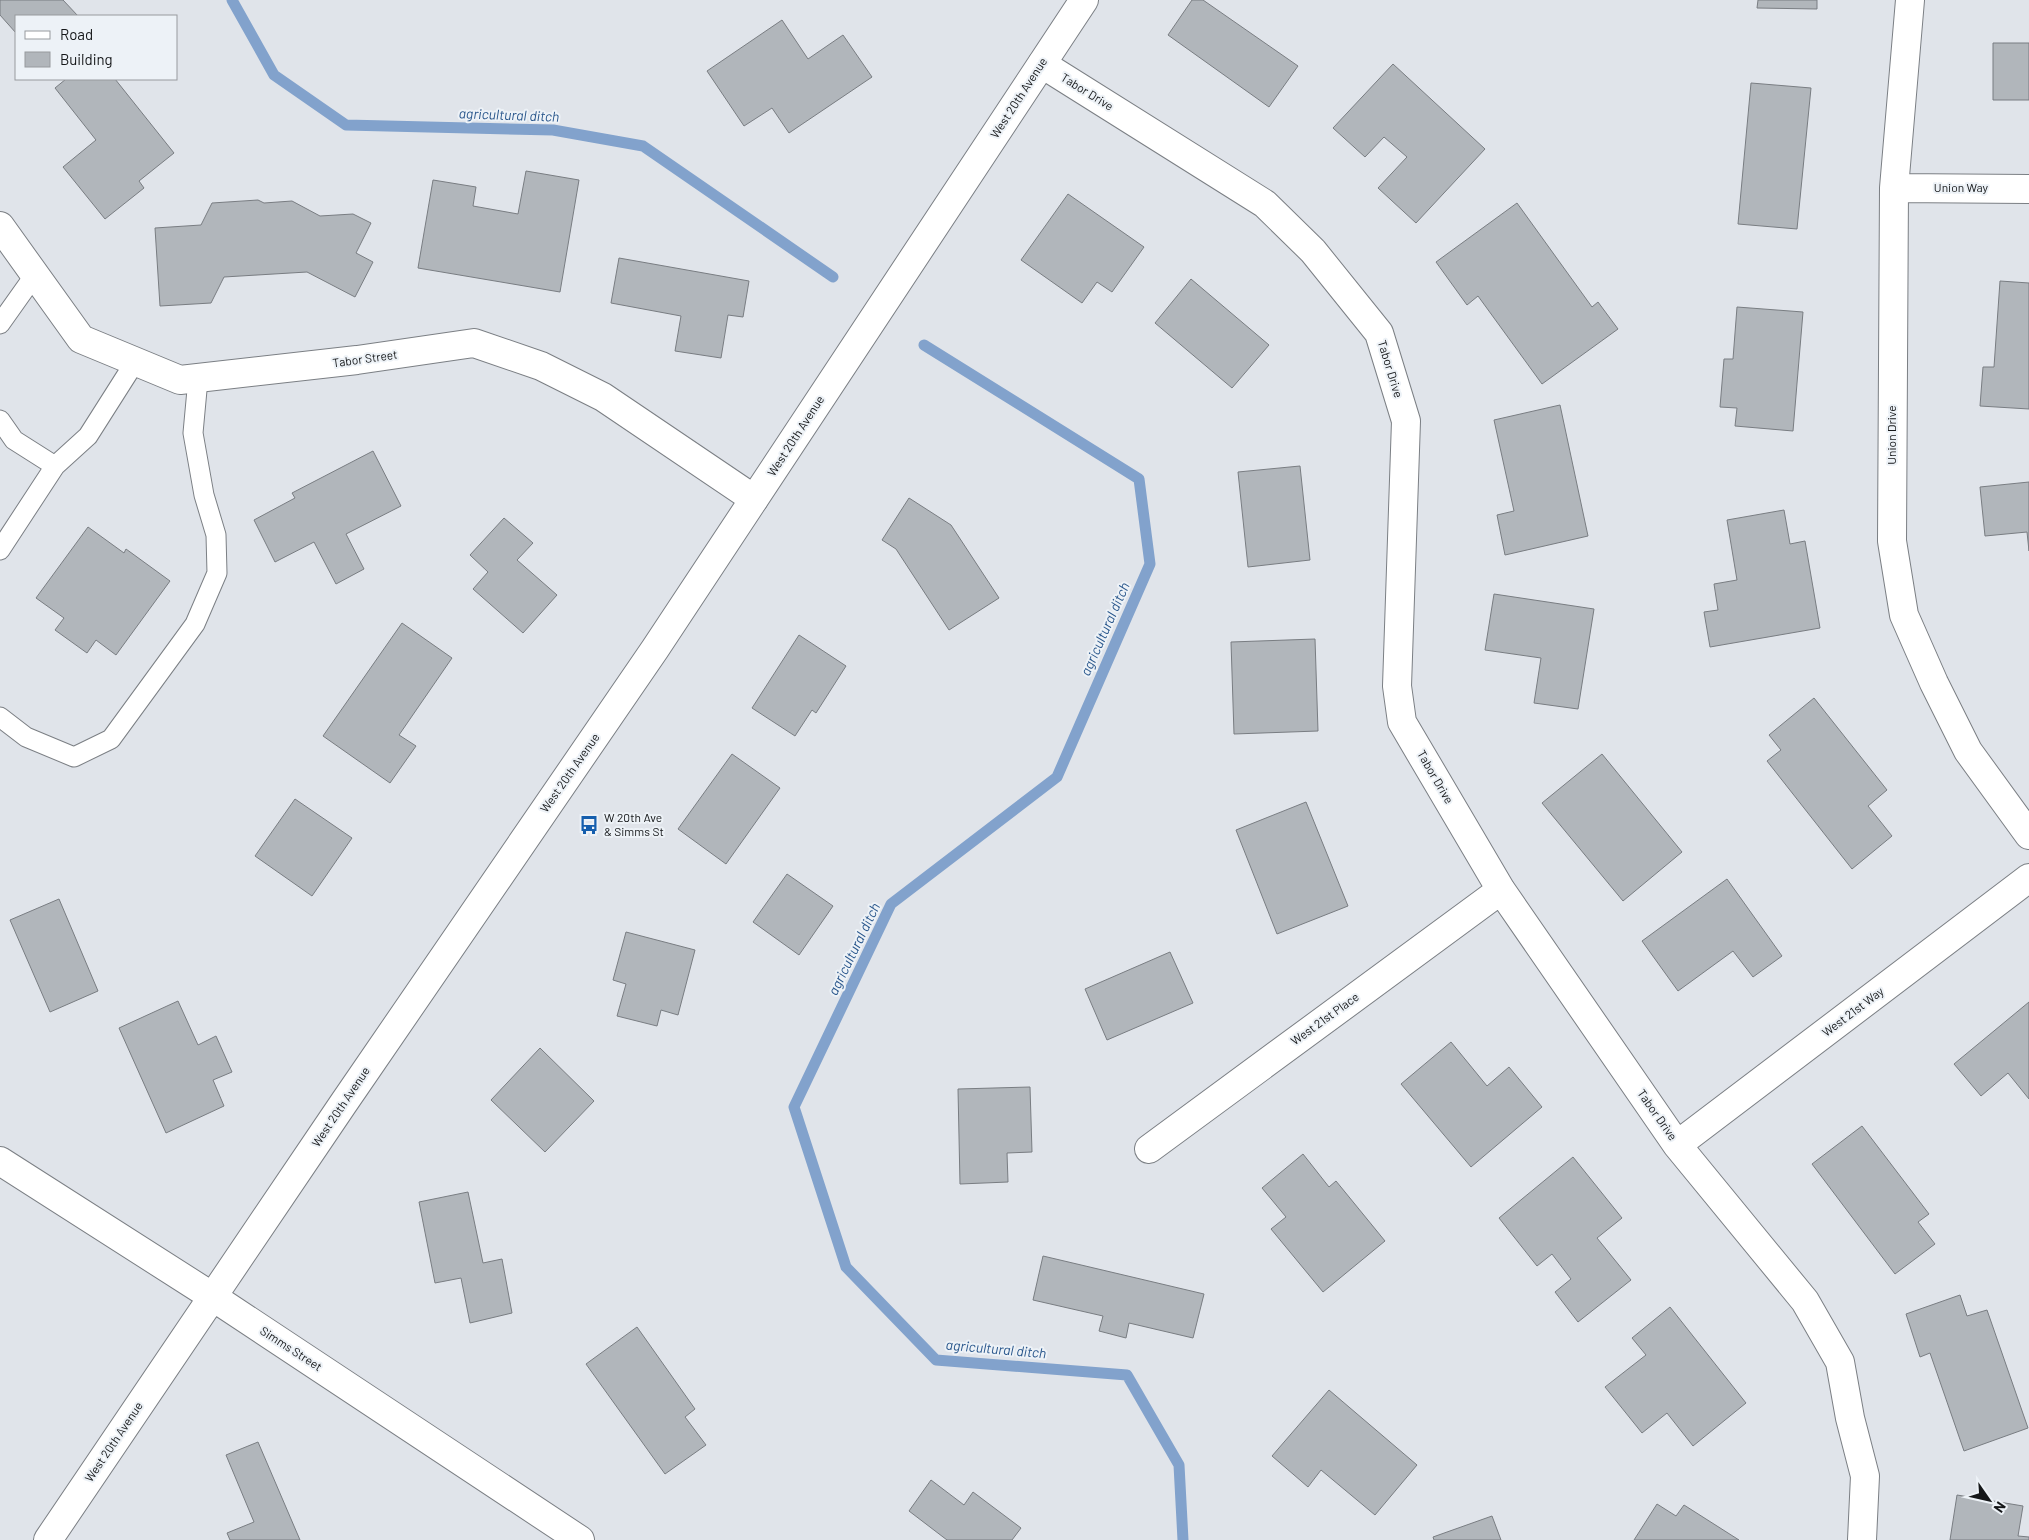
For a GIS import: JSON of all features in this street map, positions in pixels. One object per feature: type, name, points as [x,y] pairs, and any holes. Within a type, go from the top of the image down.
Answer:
[{"type":"street","name":"West 20th Avenue","points":[[48,1540],[343,1104],[656,649],[1084,0]]},
{"type":"street","name":"Union Drive","points":[[1910,0],[1894,188],[1892,541],[1904,615],[1968,751],[2029,835]]},
{"type":"street","name":"Tabor Drive","points":[[1042,64],[1265,204],[1313,251],[1379,332],[1406,421],[1397,686],[1402,722],[1501,890],[1677,1145],[1805,1301],[1840,1362],[1850,1418],[1866,1476],[1862,1540]]},
{"type":"street","name":"Union Way","points":[[1894,188],[2029,188]]},
{"type":"street","name":"Tabor Street","points":[[0,226],[81,339],[180,380],[357,360],[474,343],[541,366],[603,397],[754,499]]},
{"type":"street","name":"West 21st Way","points":[[1677,1145],[2029,878]]},
{"type":"street","name":"West 21st Place","points":[[1149,1149],[1501,890]]},
{"type":"street","name":"Simms Street","points":[[0,1160],[213,1297],[580,1540]]},
{"type":"lane","points":[[0,324],[34,276]]},
{"type":"lane","points":[[0,550],[54,466],[88,436],[135,362]]},
{"type":"lane","points":[[0,717],[26,737],[74,756],[112,739],[195,624],[217,573],[216,535],[204,495],[193,433],[198,378]]},
{"type":"lane","points":[[0,420],[14,440],[54,466]]},
{"type":"building","points":[[0,0],[63,0],[77,15],[15,15],[15,32],[0,15]]},
{"type":"building","points":[[1192,0],[1203,0],[1298,66],[1269,107],[1168,35]]},
{"type":"building","points":[[1758,0],[1817,0],[1817,9],[1757,8]]},
{"type":"building","points":[[782,20],[808,59],[843,35],[872,77],[789,133],[772,108],[744,126],[707,71]]},
{"type":"building","points":[[1993,43],[2029,43],[2029,100],[1993,100]]},
{"type":"building","points":[[1393,64],[1485,149],[1416,223],[1378,188],[1407,157],[1384,137],[1365,157],[1333,128]]},
{"type":"building","points":[[65,80],[116,80],[174,153],[139,181],[144,188],[105,219],[63,167],[96,140],[55,88]]},
{"type":"building","points":[[1751,83],[1811,88],[1797,229],[1738,224]]},
{"type":"building","points":[[526,171],[579,180],[560,292],[418,268],[433,180],[476,187],[473,206],[518,214]]},
{"type":"building","points":[[1068,194],[1144,247],[1112,292],[1097,282],[1082,303],[1021,260]]},
{"type":"building","points":[[258,200],[264,203],[292,201],[320,216],[353,214],[371,223],[356,253],[373,262],[355,297],[307,272],[224,277],[211,303],[160,306],[155,228],[201,225],[212,203]]},
{"type":"building","points":[[1517,203],[1592,307],[1598,302],[1618,329],[1542,384],[1478,296],[1467,305],[1436,262]]},
{"type":"building","points":[[619,258],[749,281],[743,317],[728,315],[721,358],[675,351],[681,316],[611,303]]},
{"type":"building","points":[[1191,279],[1269,345],[1232,388],[1155,323]]},
{"type":"building","points":[[2000,281],[2029,283],[2029,409],[1980,406],[1983,367],[1994,367]]},
{"type":"building","points":[[1737,307],[1803,312],[1793,431],[1735,426],[1737,408],[1720,407],[1724,359],[1733,359]]},
{"type":"building","points":[[1560,405],[1588,536],[1505,555],[1497,515],[1514,511],[1494,420]]},
{"type":"building","points":[[373,451],[401,506],[346,534],[364,569],[336,584],[314,542],[275,562],[254,520],[295,498],[292,493]]},
{"type":"building","points":[[1300,466],[1310,560],[1248,567],[1238,472]]},
{"type":"building","points":[[2029,482],[2029,551],[2027,532],[1985,536],[1980,487]]},
{"type":"building","points":[[909,498],[951,525],[999,598],[949,630],[896,549],[882,540]]},
{"type":"building","points":[[1784,510],[1790,544],[1805,541],[1820,628],[1710,647],[1704,612],[1718,610],[1714,584],[1737,580],[1727,520]]},
{"type":"building","points":[[504,518],[533,543],[517,560],[557,595],[523,633],[473,589],[488,572],[470,555]]},
{"type":"building","points":[[88,527],[124,553],[126,549],[170,581],[116,655],[96,640],[87,653],[55,630],[64,618],[36,598]]},
{"type":"building","points":[[1494,594],[1594,609],[1578,709],[1534,703],[1541,658],[1485,650]]},
{"type":"building","points":[[402,623],[452,658],[399,735],[416,746],[390,783],[323,736]]},
{"type":"building","points":[[799,635],[846,666],[816,713],[812,710],[795,736],[752,708]]},
{"type":"building","points":[[1315,639],[1318,731],[1234,734],[1231,642]]},
{"type":"building","points":[[1814,698],[1887,790],[1868,806],[1892,836],[1852,869],[1767,761],[1781,750],[1769,735]]},
{"type":"building","points":[[732,754],[780,788],[726,864],[678,829]]},
{"type":"building","points":[[1602,754],[1682,852],[1623,901],[1542,803]]},
{"type":"building","points":[[295,799],[352,838],[312,896],[255,856]]},
{"type":"building","points":[[1306,802],[1348,906],[1277,934],[1236,830]]},
{"type":"building","points":[[787,874],[833,906],[799,955],[753,922]]},
{"type":"building","points":[[1727,879],[1782,956],[1753,977],[1733,951],[1678,991],[1642,941]]},
{"type":"building","points":[[59,899],[98,991],[50,1012],[10,920]]},
{"type":"building","points":[[626,932],[695,950],[678,1015],[661,1010],[657,1026],[617,1016],[626,984],[613,980]]},
{"type":"building","points":[[1170,952],[1193,1003],[1107,1040],[1085,989]]},
{"type":"building","points":[[178,1001],[198,1045],[216,1036],[232,1072],[213,1080],[224,1106],[166,1133],[119,1028]]},
{"type":"building","points":[[2029,1002],[2029,1099],[2008,1073],[1981,1096],[1954,1064]]},
{"type":"building","points":[[1451,1042],[1487,1086],[1509,1067],[1542,1107],[1471,1167],[1401,1084]]},
{"type":"building","points":[[540,1048],[594,1101],[545,1152],[491,1100]]},
{"type":"building","points":[[1030,1087],[1032,1152],[1007,1153],[1008,1182],[960,1184],[958,1089]]},
{"type":"building","points":[[1862,1126],[1929,1214],[1918,1222],[1935,1244],[1895,1274],[1812,1164]]},
{"type":"building","points":[[1303,1154],[1329,1187],[1336,1181],[1385,1241],[1323,1292],[1271,1229],[1286,1217],[1262,1188]]},
{"type":"building","points":[[1573,1157],[1622,1218],[1597,1238],[1631,1280],[1578,1322],[1555,1292],[1571,1279],[1552,1254],[1537,1266],[1499,1218]]},
{"type":"building","points":[[468,1192],[483,1263],[502,1259],[512,1313],[470,1323],[461,1278],[435,1283],[419,1202]]},
{"type":"building","points":[[1043,1256],[1204,1294],[1193,1338],[1129,1323],[1126,1338],[1099,1331],[1103,1316],[1033,1300]]},
{"type":"building","points":[[1960,1295],[1967,1316],[1987,1310],[2028,1428],[1964,1451],[1930,1353],[1920,1357],[1906,1314]]},
{"type":"building","points":[[1670,1307],[1746,1403],[1693,1446],[1667,1413],[1642,1433],[1605,1387],[1646,1355],[1632,1338]]},
{"type":"building","points":[[637,1327],[695,1409],[685,1417],[706,1445],[665,1474],[586,1364]]},
{"type":"building","points":[[1329,1390],[1417,1465],[1375,1515],[1321,1470],[1308,1487],[1272,1456]]},
{"type":"building","points":[[258,1442],[300,1540],[230,1540],[227,1533],[254,1522],[226,1455]]},
{"type":"building","points":[[931,1480],[964,1505],[973,1492],[1021,1528],[1012,1540],[947,1540],[909,1511]]},
{"type":"building","points":[[1957,1495],[2023,1506],[2018,1536],[2029,1537],[2029,1540],[1950,1540]]},
{"type":"building","points":[[1657,1504],[1676,1516],[1684,1505],[1739,1540],[1634,1540]]},
{"type":"building","points":[[1492,1516],[1501,1540],[1434,1540],[1433,1537]]},
{"type":"waterway","name":"agricultural ditch","points":[[232,0],[274,75],[346,125],[553,130],[643,146],[833,277]]},
{"type":"waterway","name":"agricultural ditch","points":[[924,345],[1139,479],[1150,564],[1057,777],[891,904],[794,1107],[846,1267],[936,1360],[1127,1375],[1179,1465],[1183,1540]]},
{"type":"place","name":"W 20th Ave & Simms St","points":[[589,825]]}]
